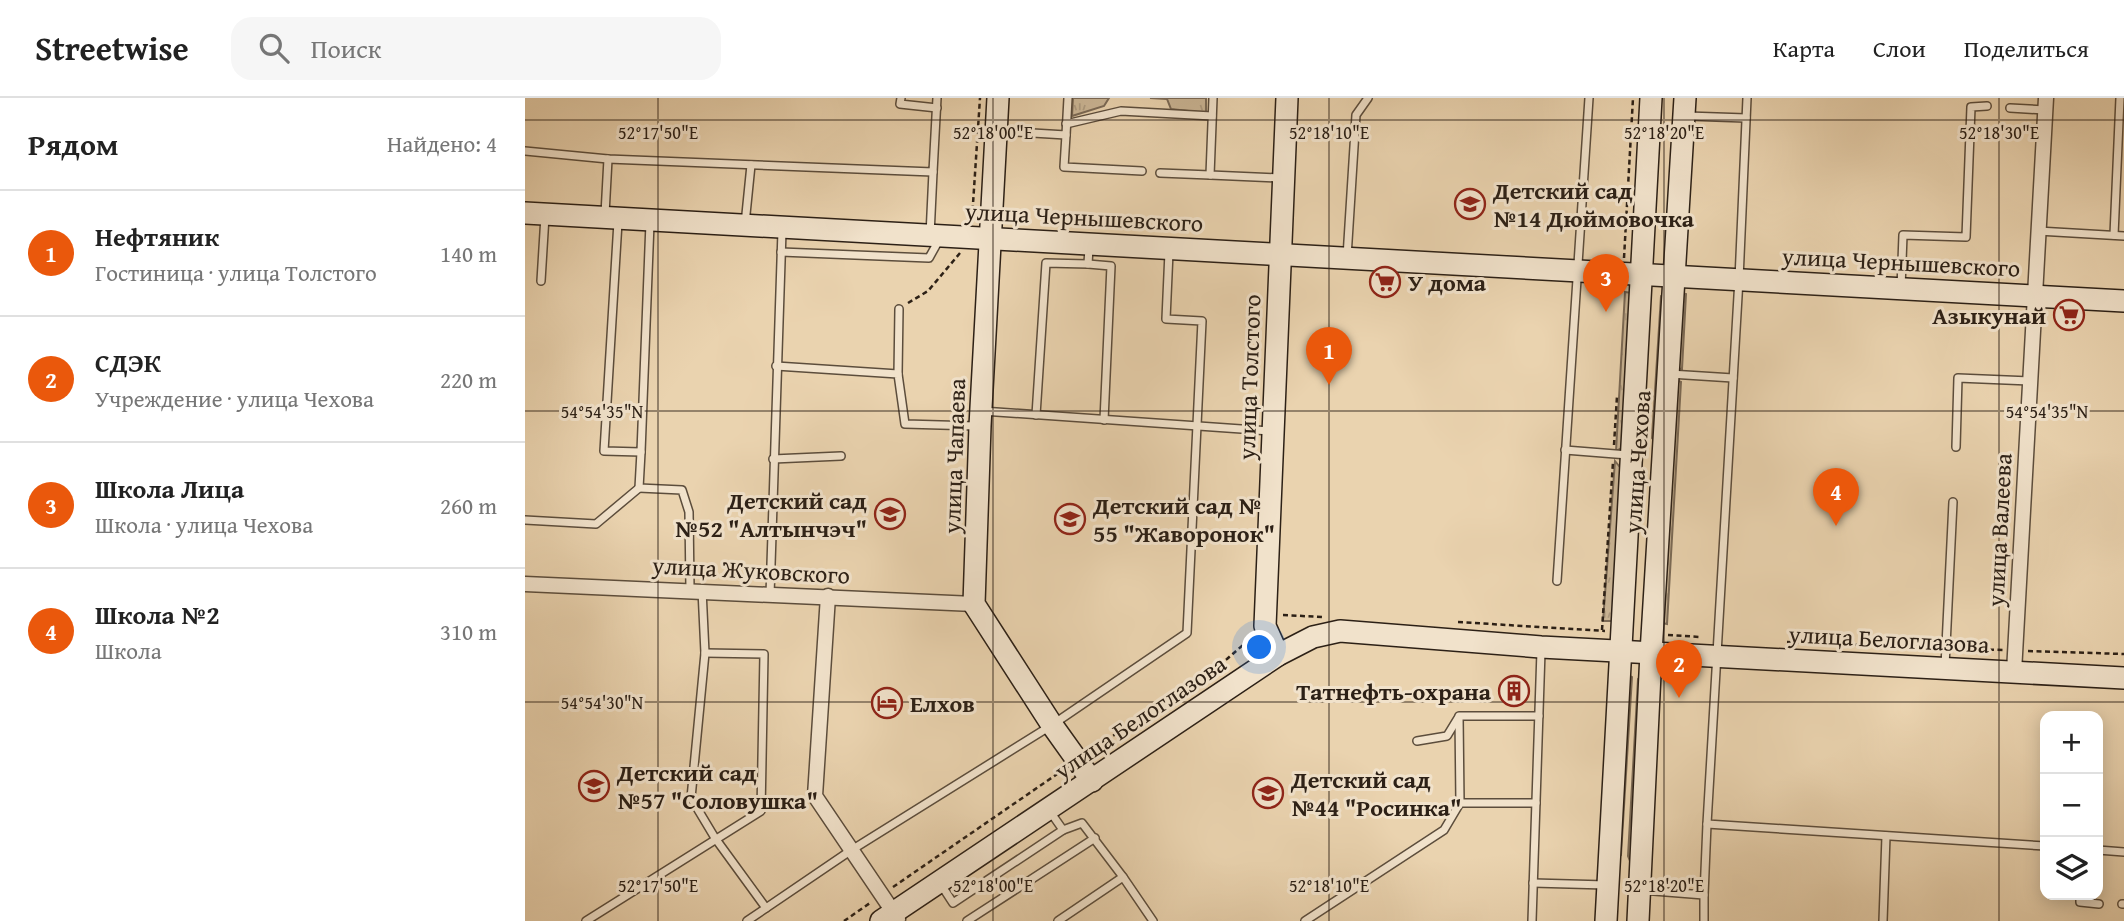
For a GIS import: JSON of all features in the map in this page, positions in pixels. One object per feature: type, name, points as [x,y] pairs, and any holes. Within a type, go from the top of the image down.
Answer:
[{"type":"street","name":"улица Чапаева","points":[[974,604],[998,98]]},
{"type":"street","name":"улица Толстого","points":[[1278,654],[1265,626],[1287,98]]},
{"type":"street","name":"улица Чехова","points":[[1606,921],[1631,455],[1634,269],[1651,98]]},
{"type":"street","name":"улица Валеева","points":[[2015,661],[2045,104]]},
{"type":"street","name":"улица Чехова","points":[[1638,921],[1685,107]]},
{"type":"street","name":"улица Чернышевского","points":[[535,213],[990,238],[1088,254],[1169,248],[1577,270],[1634,269]]},
{"type":"street","points":[[1634,269],[1675,275]]},
{"type":"street","name":"улица Чернышевского","points":[[1675,275],[2124,301]]},
{"type":"street","name":"улица Жуковского","points":[[525,584],[974,604]]},
{"type":"street","points":[[828,596],[815,796],[891,918]]},
{"type":"street","points":[[974,604],[1052,725],[1092,781]]},
{"type":"street","name":"улица Белоглазова","points":[[891,918],[940,882],[1278,654],[1313,637],[1339,631],[1541,647],[1621,650]]},
{"type":"street","points":[[1621,650],[1656,644]]},
{"type":"street","name":"улица Белоглазова","points":[[1656,644],[2015,661],[2124,678]]},
{"type":"lane","points":[[901,98],[900,104],[937,108]]},
{"type":"lane","points":[[781,251],[929,258],[935,235],[933,172],[937,98]]},
{"type":"lane","points":[[1068,98],[1064,167],[1142,171]]},
{"type":"lane","points":[[1210,175],[1213,98]]},
{"type":"lane","points":[[1346,257],[1356,115],[1368,98]]},
{"type":"lane","points":[[1557,581],[1589,98]]},
{"type":"lane","points":[[1704,921],[1747,98]]},
{"type":"lane","points":[[1901,289],[1903,234],[1966,237],[1972,98]]},
{"type":"lane","points":[[2114,235],[2120,98]]},
{"type":"lane","points":[[2010,108],[2045,104]]},
{"type":"lane","points":[[1971,107],[1987,106]]},
{"type":"lane","points":[[1685,107],[1746,118]]},
{"type":"lane","points":[[1066,124],[1121,111],[1212,116]]},
{"type":"lane","points":[[996,131],[1066,135]]},
{"type":"lane","points":[[525,151],[608,159],[933,172]]},
{"type":"lane","points":[[608,159],[611,217],[604,451],[641,452]]},
{"type":"lane","points":[[745,225],[751,165]]},
{"type":"lane","points":[[1160,173],[1284,178]]},
{"type":"lane","points":[[535,213],[541,281]]},
{"type":"lane","points":[[639,488],[650,219]]},
{"type":"lane","points":[[770,595],[782,226]]},
{"type":"lane","points":[[2038,231],[2124,236]]},
{"type":"lane","points":[[747,921],[850,851],[1052,725],[1187,633],[1202,321],[1165,319],[1169,248]]},
{"type":"lane","points":[[1036,415],[1046,263],[1088,254],[1111,266],[1104,420]]},
{"type":"lane","points":[[899,309],[898,374],[905,424],[1036,415],[1273,431]]},
{"type":"lane","points":[[776,366],[898,374]]},
{"type":"lane","points":[[1669,374],[1733,378]]},
{"type":"lane","points":[[1956,447],[1958,378],[2030,381]]},
{"type":"lane","points":[[1565,450],[1631,455]]},
{"type":"lane","points":[[773,459],[841,456]]},
{"type":"lane","points":[[525,520],[596,524],[639,488],[682,490],[689,512],[705,653],[691,798],[715,838],[766,908]]},
{"type":"lane","points":[[1945,658],[1953,502]]},
{"type":"lane","points":[[1532,921],[1541,647]]},
{"type":"lane","points":[[586,921],[761,811],[764,654],[705,653]]},
{"type":"lane","points":[[1459,716],[1539,716]]},
{"type":"lane","points":[[1417,741],[1447,736],[1459,716]]},
{"type":"lane","points":[[1305,921],[1444,830],[1460,803],[1459,716]]},
{"type":"lane","points":[[1460,803],[1536,803]]},
{"type":"lane","points":[[1049,810],[1063,830]]},
{"type":"lane","points":[[940,882],[953,903],[1063,830],[1082,823],[1153,921]]},
{"type":"lane","points":[[1707,824],[2040,846]]},
{"type":"lane","points":[[1883,921],[1886,836]]},
{"type":"lane","points":[[967,921],[1095,838]]},
{"type":"lane","points":[[2103,850],[2124,852]]},
{"type":"lane","points":[[1058,921],[1123,877]]},
{"type":"lane","points":[[1533,883],[1608,885]]},
{"type":"lane","points":[[1640,890],[1705,895]]},
{"type":"lane","points":[[2080,900],[2099,904]]},
{"type":"path","points":[[972,219],[980,98]]},
{"type":"path","points":[[1633,98],[1622,257],[1634,269]]},
{"type":"path","points":[[899,309],[928,291],[963,249]]},
{"type":"path","points":[[1779,642],[1945,658],[2015,661],[2124,654]]},
{"type":"path","points":[[1656,644],[1717,647]]},
{"type":"green space","points":[[1073,98],[1109,98],[1104,106],[1072,116]]},
{"type":"green space","points":[[1150,98],[1206,98],[1206,113],[1171,109],[1167,99]]},
{"type":"green space","points":[[1625,292],[1633,293],[1622,448],[1616,451]]},
{"type":"green space","points":[[1681,293],[1686,294],[1682,369],[1676,368]]},
{"type":"green space","points":[[1664,294],[1656,442],[1652,438],[1661,296]]},
{"type":"green space","points":[[1676,380],[1681,382],[1667,624],[1662,623]]},
{"type":"green space","points":[[1615,461],[1623,471],[1615,621],[1603,621]]},
{"type":"green space","points":[[1626,674],[1632,677],[1621,855],[1615,861]]},
{"type":"green space","points":[[1643,675],[1632,866],[1628,856],[1638,679]]},
{"type":"place","name":"Детский сад №14 Дюймовочка","points":[[1470,204]]},
{"type":"place","name":"У дома","points":[[1385,282]]},
{"type":"place","name":"Школа Лица","points":[[1606,312]]},
{"type":"place","name":"Азыкунай","points":[[2069,315]]},
{"type":"place","name":"Нефтяник","points":[[1329,385]]},
{"type":"place","name":"Детский сад №52 \"Алтынчэч\"","points":[[890,514]]},
{"type":"place","name":"Детский сад № 55 \"Жаворонок\"","points":[[1070,519]]},
{"type":"place","name":"Школа №2","points":[[1836,526]]},
{"type":"place","name":"Татнефть-охрана","points":[[1514,691]]},
{"type":"place","name":"СДЭК","points":[[1679,698]]},
{"type":"place","name":"Елхов","points":[[887,703]]},
{"type":"place","name":"Детский сад №57 \"Соловушка\"","points":[[594,786]]},
{"type":"place","name":"Детский сад №44 \"Росинка\"","points":[[1268,793]]}]
